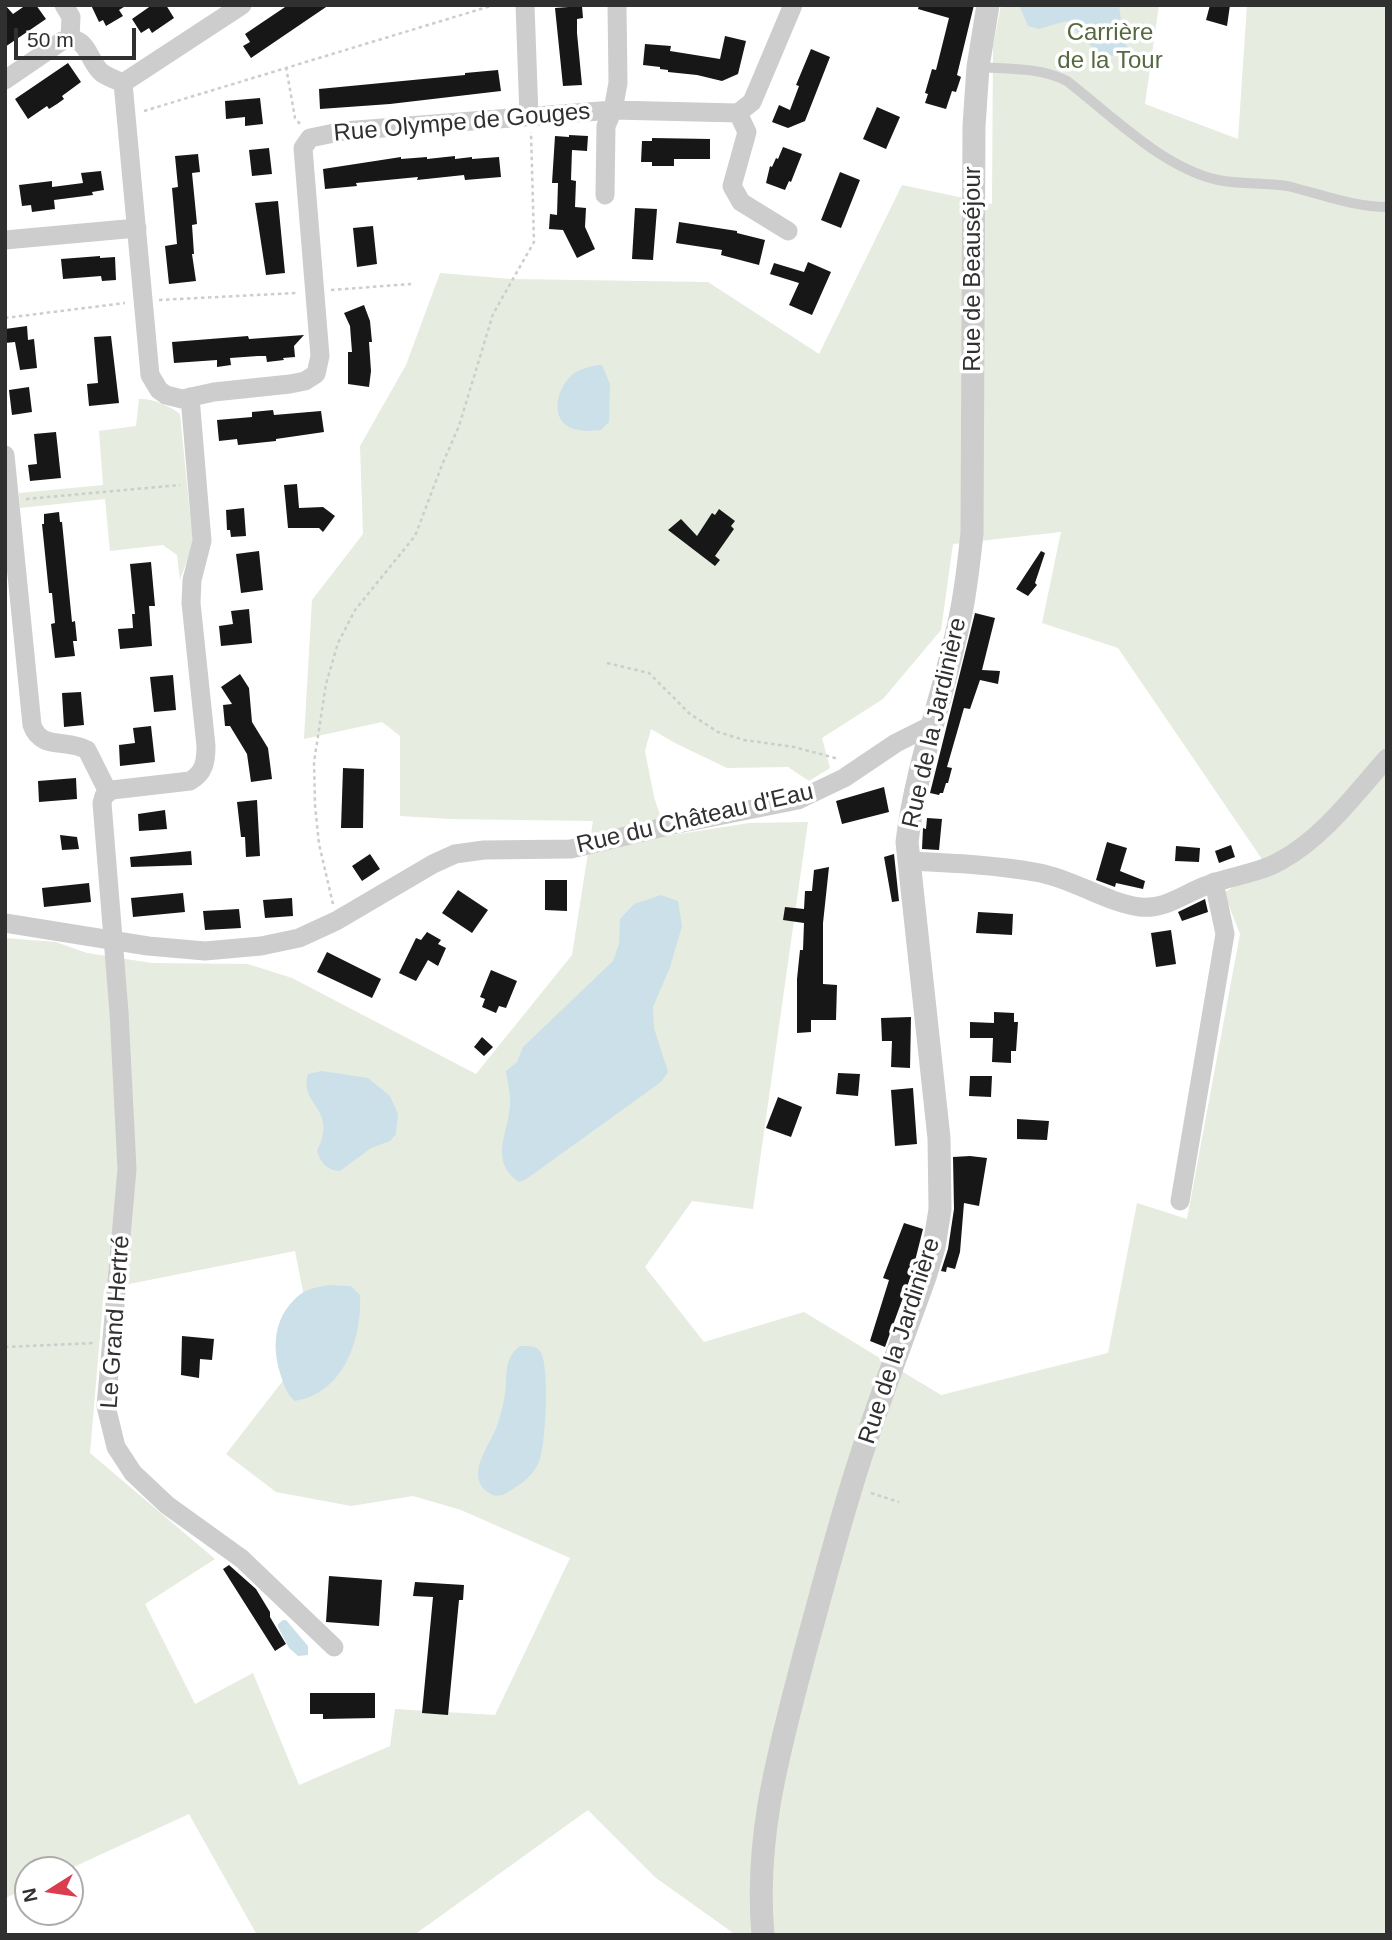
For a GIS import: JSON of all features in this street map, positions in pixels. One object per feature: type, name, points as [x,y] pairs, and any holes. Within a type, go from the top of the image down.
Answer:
[{"type":"street","points":[[64,5],[71,17],[69,39]]},
{"type":"street","points":[[5,80],[69,39],[84,44],[100,72],[123,83],[242,5]]},
{"type":"street","points":[[525,5],[529,116]]},
{"type":"street","points":[[605,195],[606,126],[613,110],[618,83],[617,5]]},
{"type":"street","points":[[788,232],[741,202],[733,186],[747,132],[738,113],[752,102],[765,77],[793,5]]},
{"type":"street","name":"Rue de Beauséjour","points":[[972,533],[973,185],[978,67],[988,5]]},
{"type":"street","name":"Rue Olympe de Gouges","points":[[123,83],[148,363],[154,384],[166,395],[182,399],[214,392],[290,384],[316,374],[320,356],[303,156],[303,148],[310,138],[344,131],[613,110],[738,113]]},
{"type":"street","points":[[5,240],[137,228]]},
{"type":"street","points":[[5,456],[32,725],[39,738],[46,742],[69,744],[87,750],[108,792],[119,788],[190,780],[201,773],[205,765],[206,747],[190,590],[202,541],[190,397]]},
{"type":"street","name":"Rue de la Jardinière","points":[[763,1935],[761,1867],[765,1822],[775,1766],[851,1487],[925,1277],[934,1247],[940,1209],[939,1138],[906,842],[912,799],[960,621],[972,533]]},
{"type":"street","name":"Rue du Château d'Eau","points":[[5,923],[113,942],[191,950],[226,951],[299,938],[336,921],[455,853],[484,849],[570,849],[798,800],[844,779],[896,743],[930,726]]},
{"type":"street","points":[[908,861],[1041,873],[1084,887],[1115,901],[1142,907],[1162,906],[1214,882],[1279,862],[1298,849],[1346,804],[1387,758]]},
{"type":"street","name":"Le Grand Hertré","points":[[108,792],[102,803],[127,1169],[106,1406],[116,1447],[132,1473],[167,1505],[242,1559],[334,1647]]},
{"type":"street","points":[[1180,1201],[1225,934],[1214,882]]},
{"type":"lane","points":[[978,67],[1030,70],[1057,76],[1150,146],[1197,173],[1218,180],[1281,185],[1347,202],[1387,207]]},
{"type":"path","points":[[124,117],[494,5]]},
{"type":"path","points":[[286,67],[295,118],[310,138]]},
{"type":"path","points":[[336,921],[319,844],[315,805],[314,762],[326,684],[338,643],[355,610],[415,536],[458,426],[493,314],[534,242],[533,153],[529,116]]},
{"type":"path","points":[[5,318],[143,301],[411,284]]},
{"type":"path","points":[[9,500],[197,483]]},
{"type":"path","points":[[607,663],[649,673],[690,714],[718,732],[744,740],[794,747],[863,766]]},
{"type":"path","points":[[5,1347],[98,1343],[112,1338]]},
{"type":"path","points":[[851,1487],[899,1502]]},
{"type":"green space","name":"Carrière de la Tour","points":[[1001,5],[1159,5],[1145,104],[1238,139],[1247,5],[1387,5],[1387,1935],[736,1935],[656,1878],[588,1810],[414,1935],[257,1935],[189,1814],[84,1862],[84,1856],[14,1856],[14,1894],[5,1898],[5,938],[56,942],[87,953],[152,963],[248,964],[292,978],[476,1074],[572,955],[593,821],[400,816],[400,736],[382,722],[304,739],[312,600],[363,534],[360,446],[406,365],[440,273],[511,279],[708,282],[819,354],[902,185],[992,204],[993,46]],"holes":[[[1061,532],[1042,623],[1118,648],[1266,865],[1224,893],[1240,934],[1187,1219],[1137,1203],[1108,1353],[941,1395],[804,1312],[704,1342],[645,1267],[692,1201],[753,1209],[808,822],[749,823],[667,836],[654,797],[645,751],[651,729],[727,768],[788,767],[809,781],[830,768],[822,738],[883,699],[941,630],[953,544]],[[295,1251],[313,1342],[226,1454],[276,1492],[351,1506],[413,1496],[461,1510],[570,1558],[495,1715],[395,1709],[390,1746],[299,1785],[253,1673],[195,1704],[145,1604],[215,1559],[90,1453],[104,1289]]]},
{"type":"green space","points":[[139,399],[161,403],[180,414],[193,544],[180,580],[177,555],[163,545],[110,551],[105,499],[20,508],[19,493],[103,485],[99,431],[136,426]]},
{"type":"water","points":[[1019,5],[1119,5],[1124,42],[1133,54],[1120,56],[1101,53],[1066,21],[1039,29],[1028,26]]},
{"type":"water","points":[[602,365],[610,384],[609,422],[601,430],[584,431],[569,427],[559,415],[558,398],[561,390],[575,373]]},
{"type":"water","points":[[661,895],[678,901],[682,926],[670,967],[653,1007],[654,1028],[668,1072],[661,1082],[519,1182],[509,1173],[502,1153],[510,1110],[506,1071],[517,1062],[523,1047],[613,961],[619,944],[620,919],[634,904]]},
{"type":"water","points":[[322,1071],[368,1078],[390,1096],[398,1114],[396,1134],[390,1141],[371,1148],[340,1171],[325,1165],[317,1151],[323,1137],[323,1125],[306,1084],[308,1074]]},
{"type":"water","points":[[328,1285],[351,1286],[360,1295],[358,1329],[347,1362],[338,1376],[312,1396],[295,1401],[286,1389],[277,1362],[278,1329],[286,1310],[302,1293]]},
{"type":"water","points":[[520,1346],[536,1348],[543,1359],[546,1405],[544,1440],[537,1467],[528,1478],[507,1493],[495,1496],[482,1487],[478,1471],[500,1416],[510,1357]]},
{"type":"water","points":[[286,1620],[308,1646],[308,1655],[298,1656],[289,1648],[278,1627]]},
{"type":"building","points":[[5,5],[13,14],[26,5],[36,5],[46,19],[5,47]]},
{"type":"building","points":[[91,5],[127,5],[119,10],[123,16],[106,26],[103,20],[99,22]]},
{"type":"building","points":[[152,5],[166,5],[174,18],[152,33],[149,28],[141,33],[132,19]]},
{"type":"building","points":[[288,5],[329,5],[251,58],[243,46],[250,42],[245,34]]},
{"type":"building","points":[[919,5],[974,5],[957,75],[961,77],[956,92],[952,91],[946,109],[925,103],[928,94],[925,93],[932,69],[936,70],[949,18],[918,9]]},
{"type":"building","points":[[1210,5],[1230,5],[1227,26],[1206,20]]},
{"type":"building","points":[[582,6],[583,18],[577,19],[577,33],[582,85],[563,86],[555,8]]},
{"type":"building","points":[[725,36],[746,41],[738,74],[722,81],[643,65],[645,44],[671,46],[670,51],[720,59]]},
{"type":"building","points":[[811,49],[830,57],[805,121],[788,128],[772,122],[779,105],[790,110],[799,86],[796,85]]},
{"type":"building","points":[[68,63],[81,82],[62,96],[64,99],[57,104],[49,109],[47,106],[28,119],[15,99]]},
{"type":"building","points":[[498,70],[501,91],[320,109],[319,89]]},
{"type":"building","points":[[260,98],[263,124],[245,126],[245,117],[226,119],[225,101]]},
{"type":"building","points":[[877,107],[900,117],[886,149],[863,139]]},
{"type":"building","points":[[555,136],[588,136],[587,151],[572,150],[571,180],[576,181],[575,207],[586,208],[585,227],[595,249],[577,258],[563,230],[549,229],[550,214],[557,215],[558,183],[552,183]]},
{"type":"building","points":[[652,138],[710,139],[710,159],[674,159],[674,166],[652,166],[652,162],[641,162],[642,141],[652,141]]},
{"type":"building","points":[[783,147],[802,154],[785,190],[766,183],[770,166],[778,159]]},
{"type":"building","points":[[269,148],[272,174],[252,176],[249,150]]},
{"type":"building","points":[[198,154],[200,172],[192,173],[197,224],[192,225],[196,281],[169,284],[165,246],[177,244],[172,188],[178,187],[175,156]]},
{"type":"building","points":[[455,156],[455,159],[499,157],[501,177],[465,180],[464,175],[417,180],[418,177],[325,189],[323,169],[401,157],[427,159]]},
{"type":"building","points":[[101,171],[104,190],[92,192],[93,195],[54,200],[55,209],[32,212],[31,205],[22,206],[19,185],[52,181],[52,187],[83,183],[81,173]]},
{"type":"building","points":[[840,172],[860,180],[841,228],[821,220]]},
{"type":"building","points":[[278,201],[285,273],[266,275],[255,203]]},
{"type":"building","points":[[635,208],[657,209],[653,260],[632,259]]},
{"type":"building","points":[[679,222],[737,231],[765,240],[759,265],[721,255],[722,250],[676,243]]},
{"type":"building","points":[[373,226],[377,264],[357,267],[353,228]]},
{"type":"building","points":[[115,257],[116,280],[102,281],[101,276],[63,279],[61,259]]},
{"type":"building","points":[[808,262],[831,272],[812,315],[789,305],[799,283],[770,274],[774,263],[804,272]]},
{"type":"building","points":[[364,305],[370,321],[372,342],[369,342],[369,387],[348,384],[348,352],[352,352],[350,326],[344,313]]},
{"type":"building","points":[[27,326],[28,340],[34,339],[37,368],[20,370],[15,342],[5,343],[5,329]]},
{"type":"building","points":[[304,335],[294,346],[295,357],[283,358],[284,360],[267,362],[266,356],[230,358],[231,365],[217,367],[217,360],[174,363],[172,342]]},
{"type":"building","points":[[111,336],[119,403],[89,406],[87,384],[98,383],[94,337]]},
{"type":"building","points":[[29,387],[32,412],[12,415],[9,390]]},
{"type":"building","points":[[273,410],[274,415],[321,411],[324,432],[238,445],[237,439],[219,441],[217,420],[252,417],[252,412]]},
{"type":"building","points":[[56,432],[61,478],[30,481],[28,465],[37,464],[34,434]]},
{"type":"building","points":[[297,484],[299,508],[323,507],[335,516],[323,532],[319,528],[288,528],[284,485]]},
{"type":"building","points":[[244,508],[246,536],[231,537],[230,530],[227,530],[226,510]]},
{"type":"building","points":[[719,509],[735,521],[731,526],[734,529],[715,556],[720,560],[715,566],[668,530],[681,519],[697,536],[712,513],[715,515]]},
{"type":"building","points":[[59,512],[72,622],[75,621],[77,641],[73,641],[75,656],[55,658],[51,624],[55,623],[42,524],[44,514]]},
{"type":"building","points":[[259,551],[263,590],[241,593],[236,554]]},
{"type":"building","points":[[1041,551],[1045,553],[1035,583],[1037,585],[1028,596],[1016,589]]},
{"type":"building","points":[[151,562],[155,606],[149,606],[152,646],[120,649],[118,629],[133,628],[132,614],[135,614],[130,564]]},
{"type":"building","points":[[249,609],[252,643],[221,646],[219,626],[233,624],[231,611]]},
{"type":"building","points":[[975,613],[995,618],[982,670],[1000,671],[998,684],[980,680],[970,709],[964,708],[947,767],[952,768],[948,783],[943,793],[930,793]]},
{"type":"building","points":[[240,674],[249,688],[252,722],[268,748],[272,779],[251,782],[247,754],[230,726],[225,726],[223,705],[232,704],[221,687]]},
{"type":"building","points":[[173,675],[176,710],[154,712],[150,677]]},
{"type":"building","points":[[81,692],[84,725],[64,727],[62,693]]},
{"type":"building","points":[[151,726],[155,762],[120,766],[119,745],[135,743],[133,728]]},
{"type":"building","points":[[343,768],[364,769],[363,828],[341,828]]},
{"type":"building","points":[[76,778],[77,799],[39,802],[38,781]]},
{"type":"building","points":[[884,787],[889,812],[842,824],[836,801]]},
{"type":"building","points":[[257,800],[260,856],[246,857],[245,837],[241,837],[237,802]]},
{"type":"building","points":[[165,810],[167,829],[139,831],[138,814]]},
{"type":"building","points":[[927,818],[942,819],[939,850],[922,849],[923,828],[926,829]]},
{"type":"building","points":[[60,835],[77,837],[79,849],[62,850]]},
{"type":"building","points":[[1107,842],[1127,848],[1120,871],[1145,881],[1143,889],[1116,883],[1115,887],[1096,880]]},
{"type":"building","points":[[1231,845],[1235,857],[1219,863],[1215,851]]},
{"type":"building","points":[[1176,846],[1200,848],[1199,862],[1175,861]]},
{"type":"building","points":[[191,851],[192,865],[131,867],[130,857]]},
{"type":"building","points":[[370,854],[380,869],[362,881],[352,866]]},
{"type":"building","points":[[894,854],[899,901],[892,902],[884,857]]},
{"type":"building","points":[[829,867],[823,923],[823,984],[837,985],[836,1020],[811,1020],[811,1032],[797,1033],[797,979],[800,950],[803,950],[804,923],[783,920],[785,907],[804,909],[805,891],[812,891],[814,870]]},
{"type":"building","points":[[545,880],[567,880],[567,911],[545,910]]},
{"type":"building","points":[[89,883],[91,902],[44,907],[42,888]]},
{"type":"building","points":[[458,890],[488,910],[472,933],[442,913]]},
{"type":"building","points":[[183,893],[185,912],[133,917],[131,898]]},
{"type":"building","points":[[292,898],[293,916],[265,918],[263,900]]},
{"type":"building","points":[[1205,899],[1208,912],[1182,921],[1178,912]]},
{"type":"building","points":[[239,909],[241,928],[205,930],[203,911]]},
{"type":"building","points":[[978,912],[1013,914],[1012,935],[976,933]]},
{"type":"building","points":[[1171,930],[1176,964],[1156,967],[1151,933]]},
{"type":"building","points":[[427,932],[441,940],[438,944],[446,948],[438,966],[428,960],[416,981],[399,973],[416,938],[421,940]]},
{"type":"building","points":[[327,952],[381,979],[372,998],[317,972]]},
{"type":"building","points":[[491,970],[517,981],[506,1008],[499,1006],[496,1013],[482,1007],[485,999],[480,997]]},
{"type":"building","points":[[994,1012],[1014,1013],[1014,1022],[1018,1022],[1016,1051],[1011,1051],[1011,1063],[992,1062],[993,1038],[970,1038],[970,1022],[994,1023]]},
{"type":"building","points":[[911,1017],[910,1068],[891,1067],[892,1041],[882,1041],[881,1018]]},
{"type":"building","points":[[482,1037],[493,1047],[484,1056],[474,1047]]},
{"type":"building","points":[[838,1073],[860,1074],[858,1096],[836,1094]]},
{"type":"building","points":[[970,1076],[992,1076],[991,1097],[969,1096]]},
{"type":"building","points":[[913,1088],[917,1144],[895,1146],[891,1090]]},
{"type":"building","points":[[778,1097],[802,1107],[791,1137],[766,1128]]},
{"type":"building","points":[[1017,1119],[1049,1121],[1047,1140],[1017,1139]]},
{"type":"building","points":[[953,1157],[987,1158],[979,1206],[964,1203],[960,1252],[955,1269],[947,1267],[946,1272],[941,1271],[948,1249],[954,1209]]},
{"type":"building","points":[[904,1223],[923,1229],[912,1273],[885,1347],[870,1341],[889,1280],[883,1278]]},
{"type":"building","points":[[182,1336],[214,1339],[212,1360],[200,1359],[199,1378],[181,1375]]},
{"type":"building","points":[[229,1565],[256,1589],[270,1612],[270,1617],[286,1644],[275,1651],[223,1569]]},
{"type":"building","points":[[329,1576],[382,1580],[379,1626],[326,1622]]},
{"type":"building","points":[[415,1582],[464,1585],[463,1600],[459,1600],[448,1715],[422,1713],[433,1597],[413,1596]]},
{"type":"building","points":[[310,1693],[375,1693],[375,1718],[323,1719],[323,1714],[310,1714]]}]
